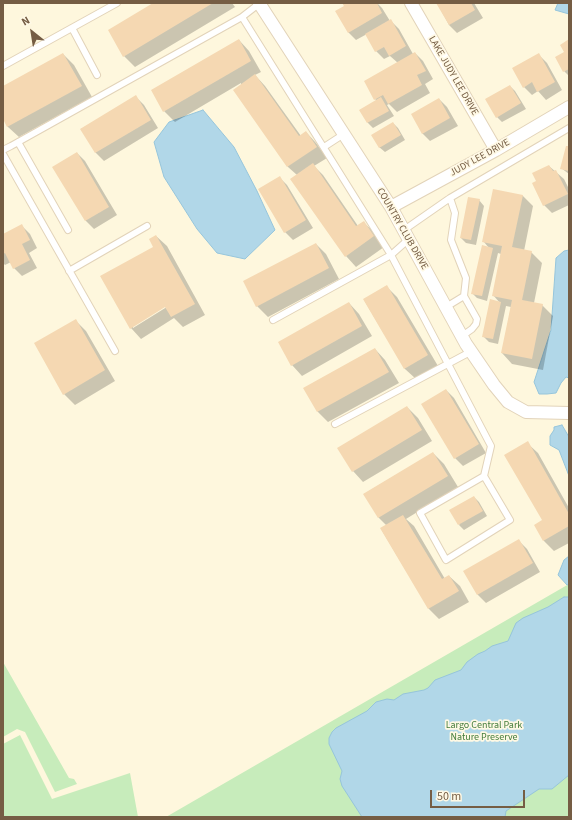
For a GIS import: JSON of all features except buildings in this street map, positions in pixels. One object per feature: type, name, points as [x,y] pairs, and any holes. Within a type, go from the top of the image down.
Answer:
[{"type":"street","name":"COUNTRY CLUB DRIVE","points":[[259,3],[391,207],[462,336],[494,385],[508,402],[526,412],[569,413]]},
{"type":"street","name":"LAKE JUDY LEE DRIVE","points":[[411,3],[496,150]]},
{"type":"street","name":"JUDY LEE DRIVE","points":[[391,207],[496,150],[569,107]]},
{"type":"lane","points":[[3,66],[117,3]]},
{"type":"lane","points":[[3,150],[242,17],[259,3]]},
{"type":"lane","points":[[242,17],[391,255],[492,446],[484,476],[420,513],[446,560],[510,520],[484,476]]},
{"type":"lane","points":[[72,28],[97,75]]},
{"type":"lane","points":[[273,320],[391,255],[406,235],[450,198],[569,128]]},
{"type":"lane","points":[[324,147],[344,134]]},
{"type":"lane","points":[[18,142],[68,230]]},
{"type":"lane","points":[[3,154],[115,351]]},
{"type":"lane","points":[[450,198],[455,213],[452,240],[466,278],[464,296],[477,319],[476,324],[472,329],[462,336]]},
{"type":"lane","points":[[69,271],[147,226]]},
{"type":"lane","points":[[446,307],[464,296]]},
{"type":"lane","points":[[335,424],[472,352]]},
{"type":"green space","name":"Largo Central Park Nature Preserve","points":[[569,584],[569,817],[166,817]]},
{"type":"green space","points":[[3,662],[69,778],[74,779],[77,784],[55,792],[25,732],[17,729],[3,737]]},
{"type":"green space","points":[[20,735],[52,799],[130,773],[138,817],[3,817],[3,744]]},
{"type":"water","points":[[558,3],[569,3],[569,14],[555,10]]},
{"type":"water","points":[[203,110],[234,147],[275,230],[245,259],[217,253],[197,229],[164,177],[154,142],[169,122]]},
{"type":"water","points":[[569,250],[569,378],[566,377],[556,393],[539,394],[534,382],[551,330],[556,258],[564,251]]},
{"type":"water","points":[[562,425],[569,437],[569,476],[559,450],[550,445],[550,436],[554,430],[554,427]]},
{"type":"water","points":[[569,556],[569,584],[567,585],[558,575],[564,560]]},
{"type":"water","name":"Largo Central Park Nature Preserve","points":[[564,597],[569,597],[569,775],[552,789],[539,789],[506,811],[505,817],[362,817],[342,786],[340,779],[342,771],[329,744],[329,738],[332,732],[336,728],[367,711],[376,702],[387,699],[394,700],[403,694],[424,690],[428,688],[435,680],[461,670],[467,662],[478,654],[492,646],[508,641],[516,623],[523,618],[548,607]]}]
